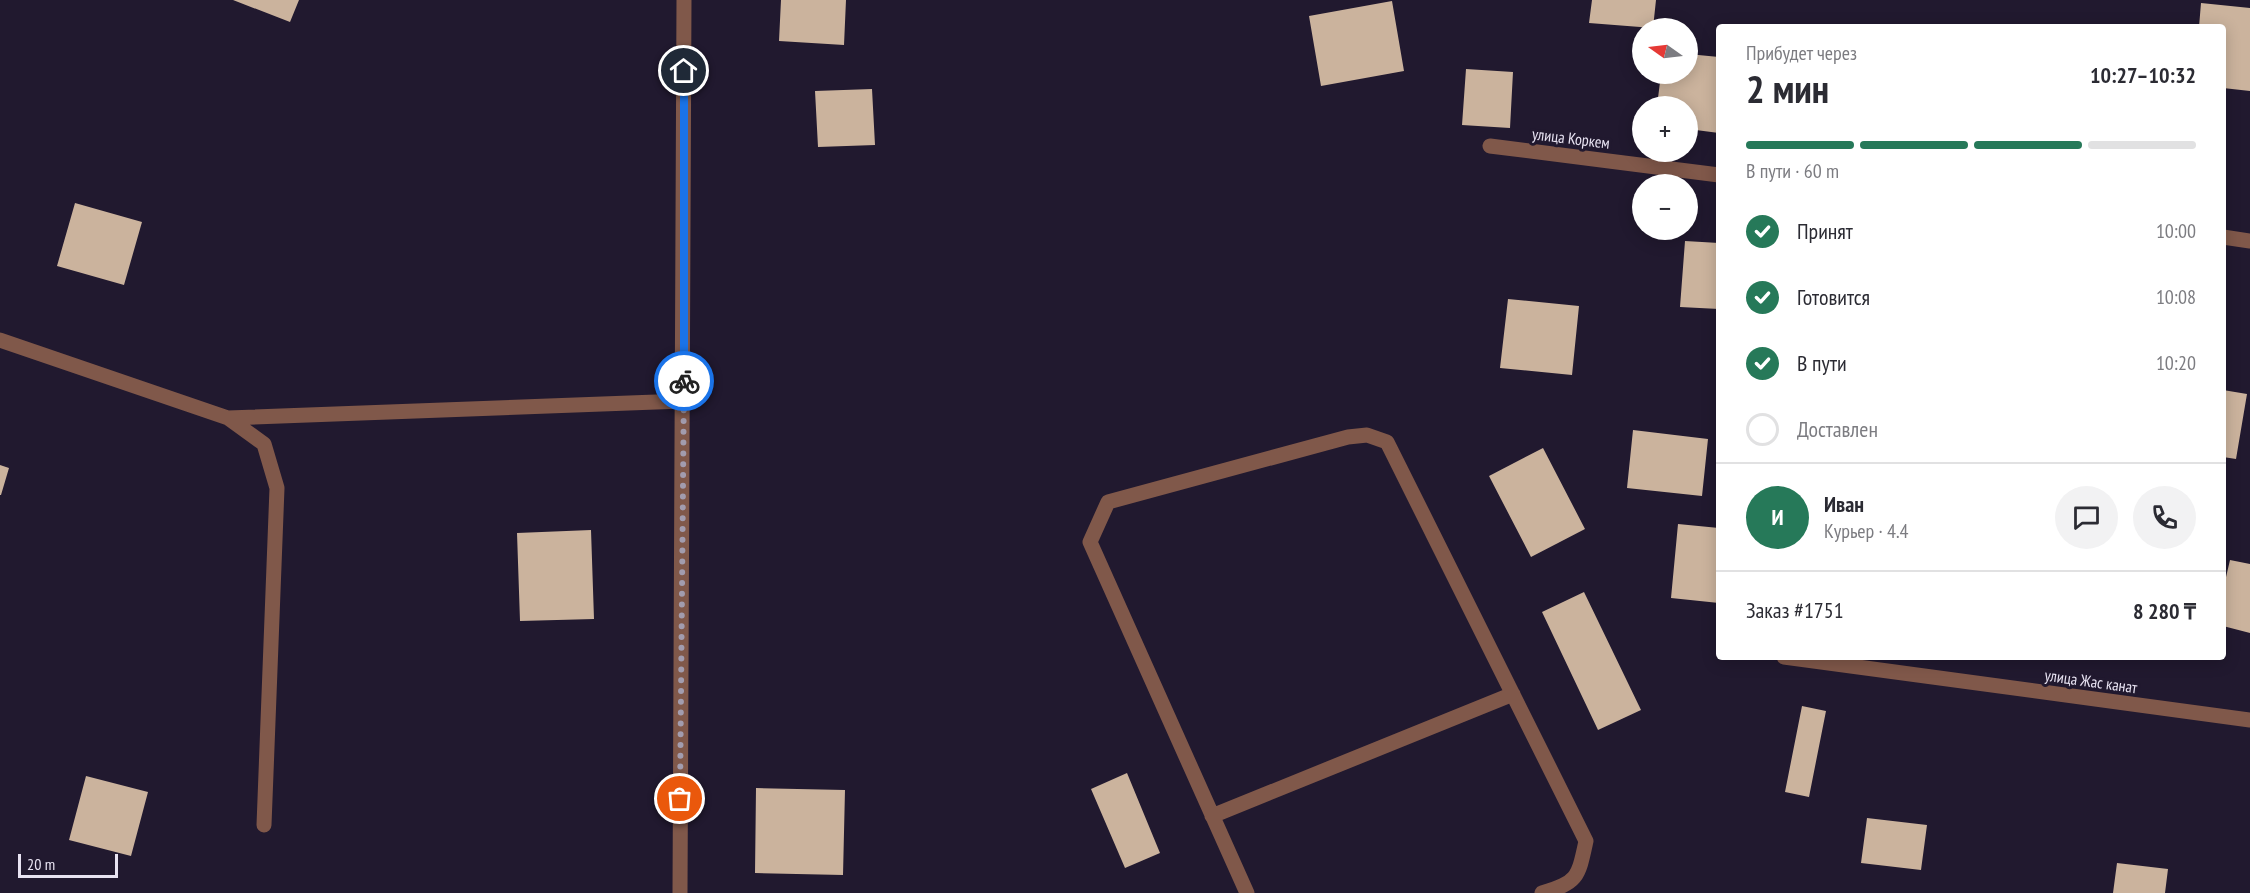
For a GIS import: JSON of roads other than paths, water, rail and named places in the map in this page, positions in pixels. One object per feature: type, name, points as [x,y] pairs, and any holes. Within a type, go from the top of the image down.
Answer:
[{"type":"street","points":[[680,893],[684,0]]},
{"type":"street","name":"улица Коркем","points":[[1490,146],[1716,175]]},
{"type":"street","points":[[2226,237],[2250,240]]},
{"type":"street","points":[[0,340],[228,418],[264,444],[277,488],[264,825]]},
{"type":"street","points":[[228,418],[684,401]]},
{"type":"street","points":[[1247,893],[1090,542],[1108,502],[1348,436],[1367,435],[1388,442],[1586,841],[1581,866],[1569,885],[1542,893]]},
{"type":"street","name":"улица Жас канат","points":[[1806,660],[2250,720]]},
{"type":"street","points":[[1212,816],[1513,694]]}]
